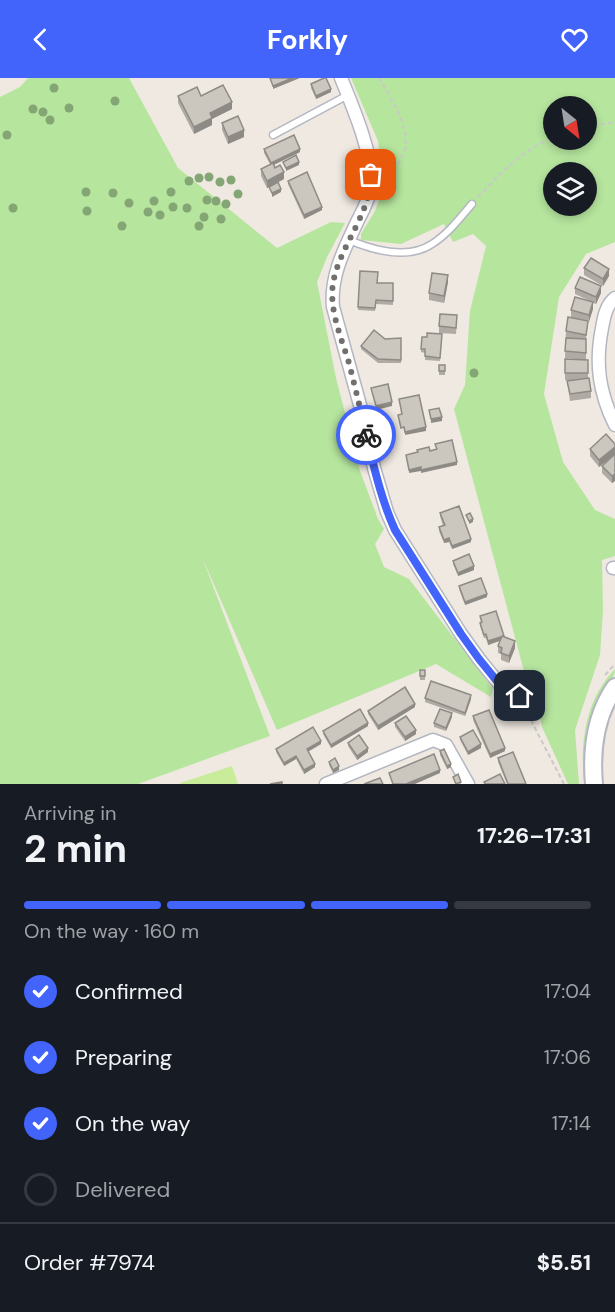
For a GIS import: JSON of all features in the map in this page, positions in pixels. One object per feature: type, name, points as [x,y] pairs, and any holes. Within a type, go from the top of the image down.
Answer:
[{"type":"street","points":[[341,78],[365,146],[371,186],[334,280],[333,308],[360,405],[374,468],[387,512],[395,530],[461,634],[505,691],[520,696]]},
{"type":"street","points":[[615,298],[610,302],[605,315],[597,350],[599,379],[607,408],[615,425]]},
{"type":"street","points":[[594,784],[592,762],[595,735],[603,707],[615,687]]},
{"type":"street","points":[[326,784],[433,740],[446,745],[468,784]]},
{"type":"lane","points":[[273,135],[348,95]]},
{"type":"lane","points":[[349,240],[395,252],[423,248],[432,244],[472,204]]},
{"type":"path","points":[[379,78],[401,118],[406,147],[399,162],[382,177]]},
{"type":"path","points":[[597,125],[615,122]]},
{"type":"path","points":[[472,204],[503,169],[543,142]]},
{"type":"path","points":[[520,696],[528,717],[564,784]]},
{"type":"green space","points":[[28,78],[129,78],[178,168],[277,248],[331,222],[345,223],[317,282],[336,378],[360,471],[384,529],[375,544],[384,567],[409,579],[493,689],[491,697],[436,664],[277,730],[202,557],[270,736],[138,784],[0,784],[0,97],[20,87]]},
{"type":"green space","points":[[351,78],[615,78],[615,242],[586,254],[559,297],[544,394],[563,462],[595,510],[615,519],[615,556],[602,560],[603,610],[600,655],[575,730],[579,784],[568,784],[542,727],[533,684],[525,675],[454,409],[465,385],[470,311],[486,246],[473,234],[453,242],[444,224],[401,244],[361,240],[361,234],[375,211],[384,187],[378,141]]},
{"type":"green space","points":[[615,669],[613,678],[598,701],[590,725],[587,744],[587,784],[584,784],[584,738],[591,708],[605,681]]},
{"type":"green space","points":[[232,766],[238,784],[180,783]]},
{"type":"building","points":[[270,78],[292,78],[273,86]]},
{"type":"building","points":[[324,78],[331,89],[316,96],[311,84]]},
{"type":"building","points":[[223,85],[232,102],[210,113],[212,118],[194,127],[178,96],[197,87],[201,96]]},
{"type":"building","points":[[238,116],[244,130],[228,137],[222,123]]},
{"type":"building","points":[[294,135],[300,149],[271,163],[264,149]]},
{"type":"building","points":[[296,155],[299,162],[286,168],[283,162]]},
{"type":"building","points":[[273,163],[275,168],[280,165],[284,172],[267,181],[261,169]]},
{"type":"building","points":[[307,172],[322,207],[304,215],[288,181]]},
{"type":"building","points":[[278,182],[281,189],[272,193],[269,187]]},
{"type":"building","points":[[591,258],[609,269],[603,279],[584,268]]},
{"type":"building","points":[[360,271],[378,272],[377,283],[393,283],[393,301],[376,300],[375,308],[358,307]]},
{"type":"building","points":[[432,273],[448,275],[444,296],[429,293]]},
{"type":"building","points":[[580,277],[601,286],[596,297],[575,288]]},
{"type":"building","points":[[575,297],[593,302],[589,315],[571,310]]},
{"type":"building","points":[[440,314],[457,315],[456,328],[439,326]]},
{"type":"building","points":[[568,317],[588,321],[586,335],[566,331]]},
{"type":"building","points":[[374,330],[385,339],[401,338],[401,360],[378,359],[361,346]]},
{"type":"building","points":[[427,333],[442,334],[440,358],[425,356],[425,349],[421,349],[422,337],[427,337]]},
{"type":"building","points":[[566,338],[586,339],[586,353],[565,351]]},
{"type":"building","points":[[565,359],[588,360],[588,373],[565,373]]},
{"type":"building","points":[[439,365],[445,365],[445,371],[439,371]]},
{"type":"building","points":[[589,378],[591,391],[570,394],[567,381]]},
{"type":"building","points":[[388,384],[392,402],[376,406],[371,388]]},
{"type":"building","points":[[419,395],[426,427],[405,432],[404,427],[401,428],[398,415],[402,414],[399,399]]},
{"type":"building","points":[[439,408],[442,417],[431,419],[429,410]]},
{"type":"building","points":[[606,434],[615,447],[599,460],[590,449]]},
{"type":"building","points":[[452,440],[457,462],[421,470],[421,467],[409,470],[406,455],[429,447],[430,451],[437,449],[435,444]]},
{"type":"building","points":[[615,454],[615,474],[612,476],[602,466]]},
{"type":"building","points":[[459,506],[471,539],[452,546],[449,538],[444,540],[439,527],[445,525],[440,513]]},
{"type":"building","points":[[470,513],[473,519],[469,521],[466,515]]},
{"type":"building","points":[[469,554],[474,566],[458,573],[453,561]]},
{"type":"building","points":[[481,578],[487,594],[465,602],[459,586]]},
{"type":"building","points":[[496,611],[504,636],[488,641],[480,623],[482,622],[480,616]]},
{"type":"building","points":[[502,636],[515,641],[509,656],[501,653],[502,648],[498,646]]},
{"type":"building","points":[[420,670],[425,670],[425,676],[420,676]]},
{"type":"building","points":[[431,681],[471,695],[465,713],[425,698]]},
{"type":"building","points":[[405,687],[415,704],[378,726],[368,711]]},
{"type":"building","points":[[360,709],[368,723],[331,745],[323,731]]},
{"type":"building","points":[[440,709],[452,713],[446,728],[434,723]]},
{"type":"building","points":[[489,710],[505,748],[490,754],[473,716]]},
{"type":"building","points":[[406,716],[416,730],[405,737],[395,723]]},
{"type":"building","points":[[313,727],[321,741],[307,749],[315,764],[304,770],[296,756],[284,763],[276,749]]},
{"type":"building","points":[[473,730],[481,744],[468,752],[460,737]]},
{"type":"building","points":[[359,735],[368,748],[357,756],[348,743]]},
{"type":"building","points":[[444,749],[451,764],[447,766],[440,751]]},
{"type":"building","points":[[513,752],[526,784],[508,784],[498,758]]},
{"type":"building","points":[[434,754],[440,770],[406,784],[393,784],[389,773]]},
{"type":"building","points":[[335,758],[339,766],[333,770],[329,762]]},
{"type":"building","points":[[458,774],[461,782],[456,784],[453,777]]},
{"type":"building","points":[[500,774],[505,784],[485,784],[484,782]]},
{"type":"building","points":[[380,778],[383,784],[364,784]]},
{"type":"way so far","points":[[366,435],[352,374],[337,326],[332,293],[338,264],[367,200],[371,175]]},
{"type":"route","points":[[366,435],[387,512],[395,530],[479,659],[505,691],[520,696]]}]
